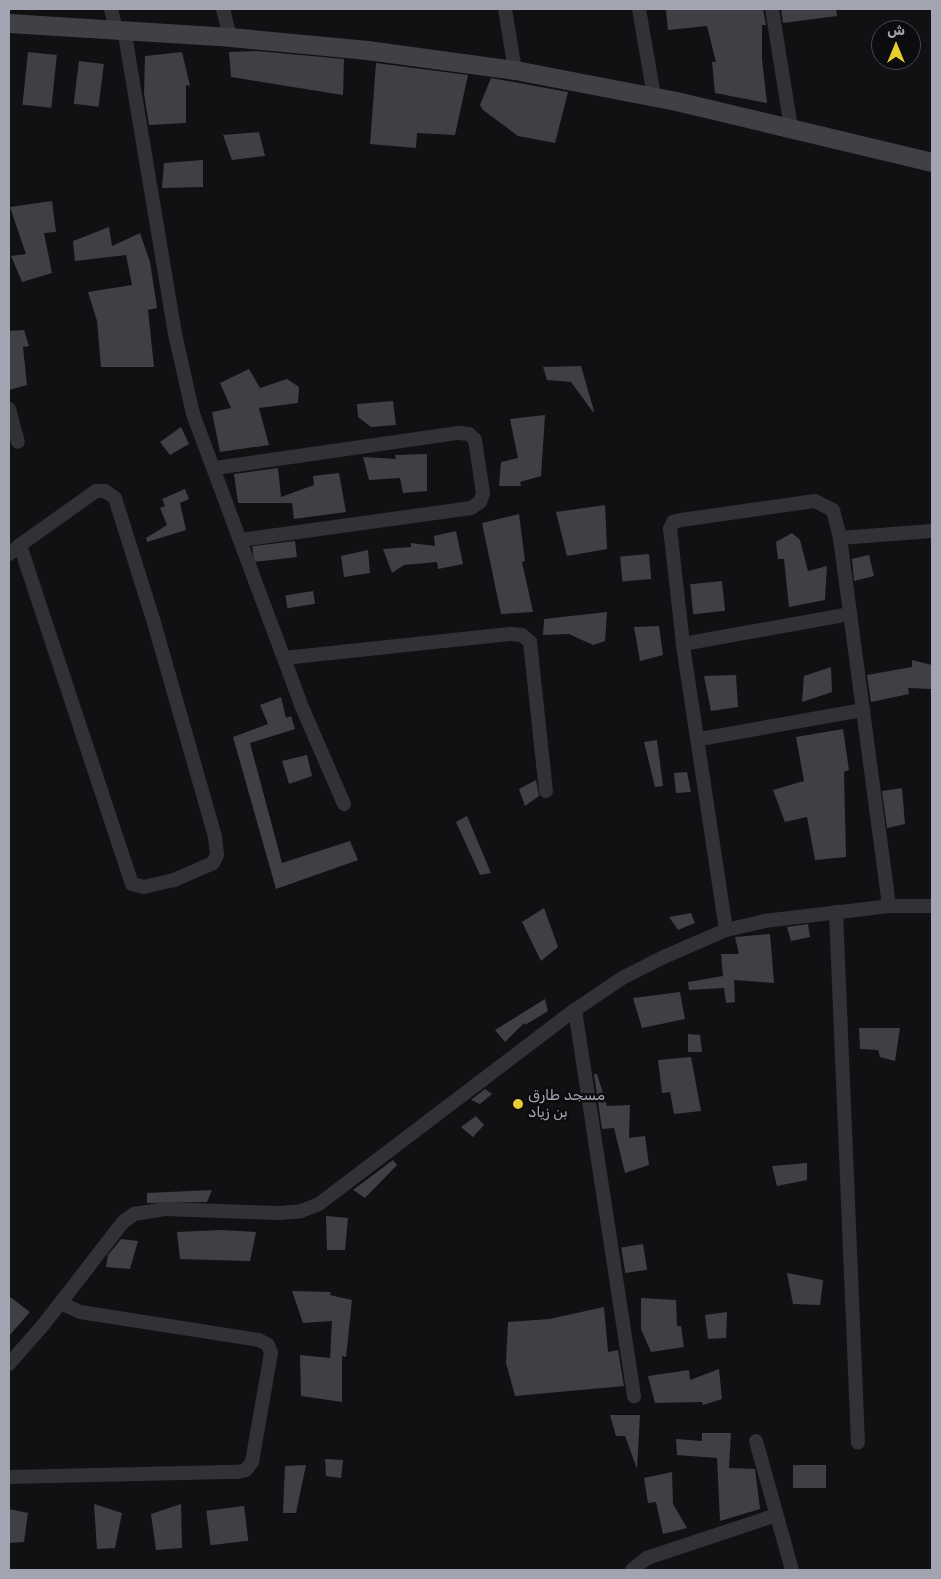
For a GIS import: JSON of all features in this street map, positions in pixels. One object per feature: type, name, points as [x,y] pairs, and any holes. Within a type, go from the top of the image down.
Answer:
[{"type":"street","points":[[111,9],[120,29],[183,376],[193,414],[242,540],[284,658],[344,804]]},
{"type":"street","points":[[223,9],[230,37]]},
{"type":"street","points":[[504,9],[516,70]]},
{"type":"street","points":[[639,9],[654,96]]},
{"type":"street","points":[[772,9],[791,127]]},
{"type":"street","points":[[9,23],[230,37],[367,50],[516,70],[654,96],[932,162]]},
{"type":"street","points":[[9,409],[18,442]]},
{"type":"street","points":[[214,468],[458,433],[469,434],[475,440],[483,493],[480,502],[472,508],[242,540]]},
{"type":"street","points":[[96,491],[105,491],[114,498],[156,626],[214,836],[217,855],[213,863],[174,880],[144,887],[132,884],[14,549],[96,491]]},
{"type":"street","points":[[726,930],[700,739],[683,644],[670,529],[673,522],[815,501],[833,510],[840,538],[890,906]]},
{"type":"street","points":[[840,538],[932,531]]},
{"type":"street","points":[[683,644],[850,614]]},
{"type":"street","points":[[284,658],[510,634],[522,635],[530,642],[546,791]]},
{"type":"street","points":[[700,739],[863,710]]},
{"type":"street","points":[[9,1364],[61,1303],[123,1222],[134,1214],[164,1208],[280,1213],[301,1211],[319,1204],[575,1010],[622,978],[726,930],[764,921],[890,906],[932,906]]},
{"type":"street","points":[[836,912],[858,1443]]},
{"type":"street","points":[[575,1010],[634,1398]]},
{"type":"street","points":[[9,1477],[238,1472],[246,1470],[252,1462],[271,1353],[268,1345],[259,1340],[80,1312],[61,1303]]},
{"type":"street","points":[[756,1441],[792,1570]]},
{"type":"street","points":[[632,1570],[647,1558],[776,1515]]},
{"type":"building","points":[[763,9],[766,25],[762,25],[762,59],[767,103],[715,93],[712,62],[716,62],[707,26],[668,30],[666,10]]},
{"type":"building","points":[[781,9],[836,9],[837,16],[783,23]]},
{"type":"building","points":[[257,51],[344,59],[343,95],[231,77],[229,52]]},
{"type":"building","points":[[28,52],[57,55],[51,108],[22,105]]},
{"type":"building","points":[[182,52],[190,86],[186,85],[186,123],[149,125],[144,94],[145,56]]},
{"type":"building","points":[[79,61],[104,64],[99,107],[74,104]]},
{"type":"building","points":[[376,63],[468,75],[455,135],[417,133],[416,148],[370,144]]},
{"type":"building","points":[[491,78],[568,92],[555,143],[518,136],[483,110],[480,105]]},
{"type":"building","points":[[259,132],[265,156],[232,160],[223,135]]},
{"type":"building","points":[[203,160],[203,187],[162,188],[164,163]]},
{"type":"building","points":[[52,201],[56,232],[44,233],[52,273],[22,282],[11,256],[26,254],[10,207]]},
{"type":"building","points":[[109,227],[112,246],[140,233],[150,262],[157,308],[148,310],[154,367],[101,367],[97,321],[88,292],[132,285],[126,255],[75,261],[73,241]]},
{"type":"building","points":[[24,330],[29,346],[23,347],[27,385],[9,390],[9,331]]},
{"type":"building","points":[[581,366],[593,412],[571,382],[547,380],[543,367]]},
{"type":"building","points":[[249,369],[260,388],[287,379],[299,387],[298,403],[259,408],[269,445],[220,452],[212,412],[231,408],[220,383]]},
{"type":"building","points":[[393,401],[396,425],[371,427],[358,417],[357,404]]},
{"type":"building","points":[[545,415],[541,476],[520,482],[521,486],[499,486],[501,462],[518,458],[510,419]]},
{"type":"building","points":[[181,427],[189,444],[170,455],[160,442]]},
{"type":"building","points":[[427,454],[427,491],[403,493],[400,478],[369,480],[363,457],[396,459],[395,455]]},
{"type":"building","points":[[278,468],[281,497],[314,485],[313,476],[339,473],[346,512],[294,519],[292,503],[238,503],[234,474]]},
{"type":"building","points":[[185,489],[189,499],[180,503],[186,530],[147,542],[146,538],[167,525],[160,508],[165,506],[162,499]]},
{"type":"building","points":[[605,505],[607,549],[567,556],[556,512]]},
{"type":"building","points":[[519,514],[525,561],[522,562],[533,612],[501,614],[482,523]]},
{"type":"building","points":[[456,531],[463,564],[438,569],[437,562],[404,565],[392,573],[383,549],[411,547],[411,543],[435,546],[434,536]]},
{"type":"building","points":[[792,533],[800,540],[808,571],[827,566],[825,600],[789,607],[784,559],[778,559],[776,542]]},
{"type":"building","points":[[295,541],[297,557],[254,562],[252,546]]},
{"type":"building","points":[[368,550],[370,573],[344,577],[341,556]]},
{"type":"building","points":[[649,554],[651,579],[622,581],[620,557]]},
{"type":"building","points":[[869,555],[874,576],[854,581],[852,559]]},
{"type":"building","points":[[722,581],[725,611],[693,614],[690,584]]},
{"type":"building","points":[[313,591],[315,604],[287,608],[285,595]]},
{"type":"building","points":[[607,612],[605,641],[593,645],[569,634],[543,635],[544,619]]},
{"type":"building","points":[[659,626],[663,655],[640,661],[634,627]]},
{"type":"building","points":[[912,660],[932,665],[932,689],[908,688],[909,694],[871,702],[867,675],[912,667]]},
{"type":"building","points":[[831,667],[832,692],[802,702],[804,676]]},
{"type":"building","points":[[736,675],[738,707],[711,711],[704,676]]},
{"type":"building","points":[[281,697],[286,718],[291,716],[295,729],[250,743],[282,863],[350,841],[358,860],[276,889],[233,737],[268,724],[260,705]]},
{"type":"building","points":[[843,729],[849,770],[844,772],[846,857],[815,860],[807,817],[785,822],[773,790],[804,781],[796,737]]},
{"type":"building","points":[[657,740],[663,786],[655,787],[644,742]]},
{"type":"building","points":[[307,755],[312,776],[289,784],[282,761]]},
{"type":"building","points":[[687,772],[691,792],[676,793],[674,773]]},
{"type":"building","points":[[536,780],[539,796],[525,806],[519,789]]},
{"type":"building","points":[[902,788],[905,824],[887,828],[882,791]]},
{"type":"building","points":[[467,816],[491,873],[480,875],[456,822]]},
{"type":"building","points":[[544,908],[558,947],[541,961],[522,922]]},
{"type":"building","points":[[691,913],[695,923],[678,930],[669,917]]},
{"type":"building","points":[[808,924],[810,937],[791,941],[787,927]]},
{"type":"building","points":[[770,934],[774,983],[734,980],[735,1002],[726,1003],[724,988],[689,990],[688,982],[723,976],[721,954],[739,954],[735,937]]},
{"type":"building","points":[[680,992],[685,1019],[642,1028],[633,998]]},
{"type":"building","points":[[545,999],[548,1011],[525,1025],[524,1023],[505,1042],[495,1030]]},
{"type":"building","points":[[859,1028],[900,1028],[895,1061],[880,1057],[878,1050],[860,1049]]},
{"type":"building","points":[[688,1034],[700,1035],[702,1052],[688,1052]]},
{"type":"building","points":[[691,1057],[701,1111],[674,1114],[670,1092],[662,1093],[658,1060]]},
{"type":"building","points":[[594,1074],[597,1074],[607,1106],[630,1105],[629,1138],[645,1136],[649,1165],[625,1173],[614,1128],[602,1129]]},
{"type":"building","points":[[485,1089],[492,1094],[480,1104],[471,1100]]},
{"type":"building","points":[[476,1116],[484,1125],[473,1137],[461,1127]]},
{"type":"building","points":[[393,1160],[397,1165],[365,1198],[353,1190]]},
{"type":"building","points":[[807,1163],[807,1180],[777,1186],[772,1166]]},
{"type":"building","points":[[212,1190],[207,1202],[147,1203],[147,1193]]},
{"type":"building","points":[[326,1216],[348,1218],[345,1250],[327,1250]]},
{"type":"building","points":[[221,1230],[256,1232],[250,1261],[180,1259],[177,1232]]},
{"type":"building","points":[[121,1239],[138,1241],[130,1269],[106,1267],[108,1255]]},
{"type":"building","points":[[643,1244],[647,1270],[625,1273],[621,1247]]},
{"type":"building","points":[[787,1273],[823,1280],[820,1305],[793,1304]]},
{"type":"building","points":[[292,1291],[331,1292],[330,1295],[352,1300],[346,1357],[342,1356],[342,1402],[301,1396],[300,1355],[330,1358],[332,1321],[303,1323]]},
{"type":"building","points":[[9,1296],[30,1312],[9,1336]]},
{"type":"building","points":[[641,1298],[676,1300],[677,1326],[681,1326],[684,1347],[651,1352],[641,1329]]},
{"type":"building","points":[[604,1307],[608,1352],[618,1350],[624,1386],[515,1396],[506,1363],[508,1322],[549,1319]]},
{"type":"building","points":[[727,1312],[726,1338],[708,1339],[705,1315]]},
{"type":"building","points":[[719,1369],[722,1399],[703,1405],[702,1402],[655,1403],[648,1376],[689,1370],[690,1380]]},
{"type":"building","points":[[610,1415],[640,1415],[637,1469],[625,1436],[616,1436]]},
{"type":"building","points":[[702,1433],[731,1433],[729,1468],[755,1469],[760,1509],[720,1521],[717,1458],[677,1455],[676,1439],[702,1441]]},
{"type":"building","points":[[325,1459],[343,1460],[341,1478],[326,1476]]},
{"type":"building","points":[[306,1465],[296,1513],[283,1513],[285,1466]]},
{"type":"building","points":[[793,1465],[826,1465],[826,1488],[793,1488]]},
{"type":"building","points":[[672,1472],[673,1504],[687,1528],[663,1534],[656,1502],[648,1503],[644,1478]]},
{"type":"building","points":[[94,1504],[122,1513],[115,1548],[97,1549]]},
{"type":"building","points":[[181,1504],[182,1548],[156,1550],[151,1514]]},
{"type":"building","points":[[244,1506],[248,1541],[211,1545],[206,1511]]},
{"type":"building","points":[[9,1509],[28,1513],[24,1542],[9,1543]]},
{"type":"place","name":"مسجد طارق بن زياد","points":[[518,1104]]}]
